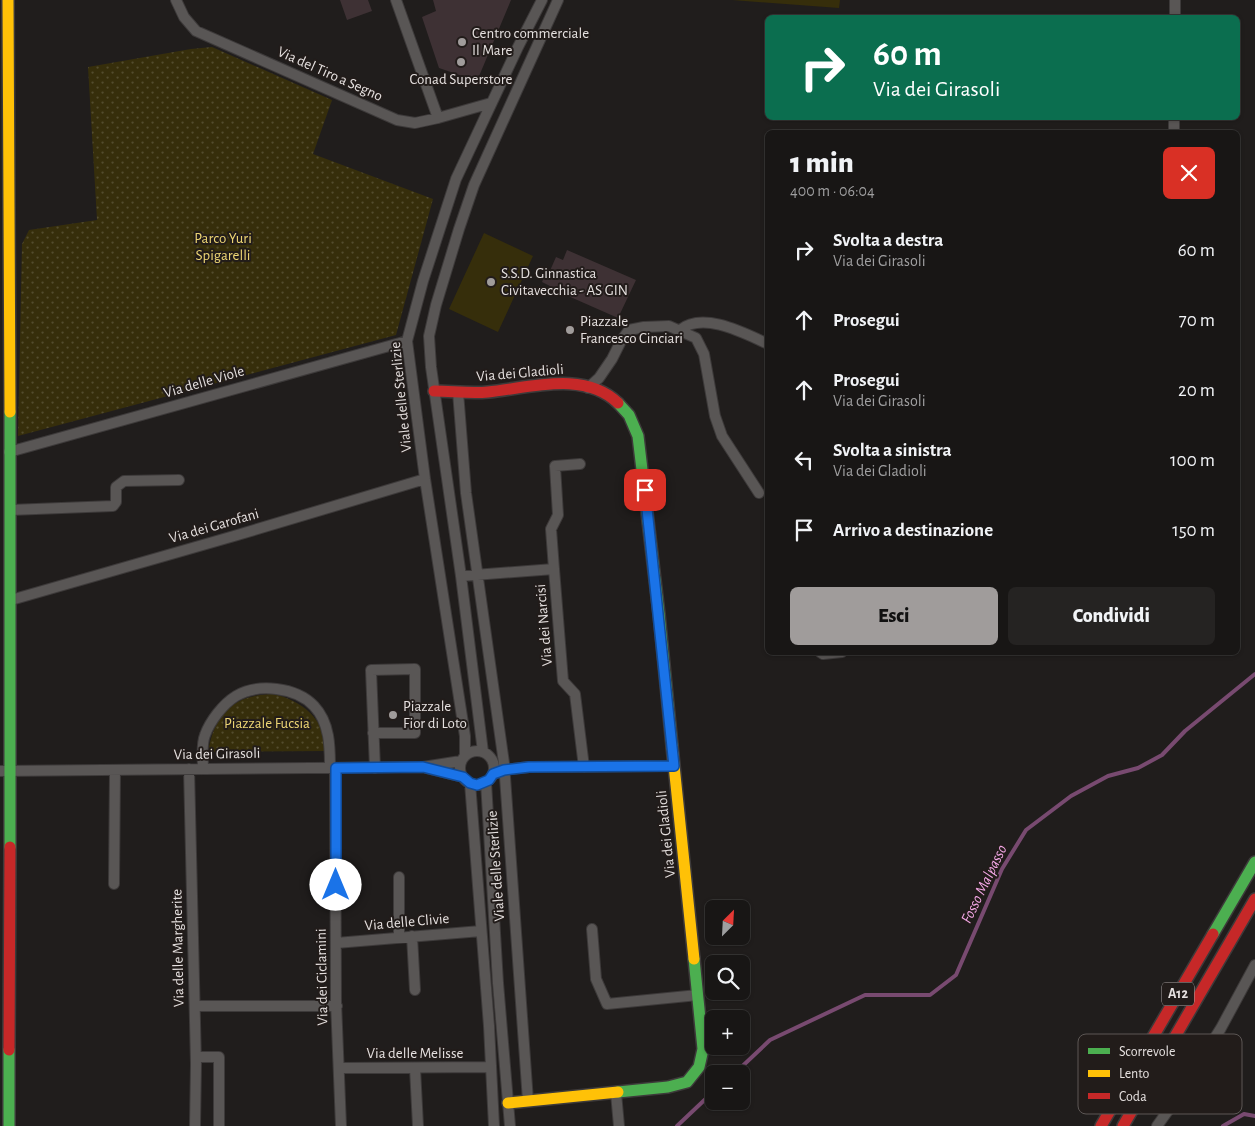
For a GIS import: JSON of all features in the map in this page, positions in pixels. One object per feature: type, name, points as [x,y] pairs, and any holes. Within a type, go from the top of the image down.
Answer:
[{"type":"main road","points":[[8,0],[4,135],[4,332],[10,510],[5,541],[11,600],[5,771],[9,1126]]},
{"type":"main road","name":"Via dei Gladioli","points":[[434,391],[486,392],[543,384],[573,384],[600,391],[618,402],[629,414],[638,436],[658,605],[703,1049],[699,1068],[687,1082],[668,1087],[508,1103]]},
{"type":"main road","name":"A12","points":[[1155,1034],[1255,862]]},
{"type":"main road","name":"A12","points":[[1176,1034],[1255,899]]},
{"type":"main road","name":"A12","points":[[1101,1126],[1108,1114]]},
{"type":"main road","name":"A12","points":[[1123,1126],[1130,1114]]},
{"type":"street","name":"Via del Tiro a Segno","points":[[176,0],[184,17],[196,31],[397,120],[415,123],[491,103]]},
{"type":"street","points":[[396,0],[438,118]]},
{"type":"street","name":"Viale delle Sterlizie","points":[[463,758],[465,736],[425,479],[407,341],[423,281],[456,179],[542,0]]},
{"type":"street","points":[[558,0],[474,185],[436,305],[429,336],[430,367],[461,576],[483,752],[504,767],[674,766]]},
{"type":"street","points":[[1175,0],[1175,15]]},
{"type":"street","points":[[680,330],[687,323],[703,322],[723,325],[765,343]]},
{"type":"street","points":[[588,388],[599,378],[629,330],[669,326],[696,338],[704,354],[715,416],[722,436],[759,493]]},
{"type":"street","name":"Via delle Viole","points":[[9,452],[407,341]]},
{"type":"street","name":"Viale delle Sterlizie","points":[[458,392],[466,493],[504,767],[528,1101]]},
{"type":"street","points":[[554,569],[551,529],[558,515],[555,466],[580,464]]},
{"type":"street","name":"Via dei Garofani","points":[[11,600],[425,479]]},
{"type":"street","points":[[10,510],[113,506],[116,502],[116,487],[124,481],[179,480]]},
{"type":"street","name":"Via dei Narcisi","points":[[461,576],[554,569],[563,681],[575,694],[584,767]]},
{"type":"street","points":[[374,734],[415,733],[415,669],[371,670],[374,768]]},
{"type":"street","points":[[203,769],[205,735],[214,719],[235,696],[251,689],[284,690],[299,695],[314,706],[326,727],[333,768]]},
{"type":"street","points":[[483,752],[470,752],[463,758],[460,767],[466,780],[477,785],[504,767]]},
{"type":"street","name":"Via dei Girasoli","points":[[5,771],[423,767],[463,758]]},
{"type":"street","points":[[489,778],[494,768],[492,760]]},
{"type":"street","name":"Via dei Girasoli","points":[[423,767],[466,780]]},
{"type":"street","name":"Via dei Ciclamini","points":[[333,768],[336,1006],[341,1126]]},
{"type":"street","points":[[114,884],[115,770]]},
{"type":"street","name":"Via delle Margherite","points":[[189,770],[196,1058],[195,1126]]},
{"type":"street","name":"Viale delle Sterlizie","points":[[489,778],[510,1126]]},
{"type":"street","name":"Viale delle Sterlizie","points":[[466,780],[481,931],[494,1126]]},
{"type":"street","points":[[399,877],[399,937]]},
{"type":"street","points":[[592,929],[596,979],[607,1004],[698,995]]},
{"type":"street","name":"Via delle Clivie","points":[[336,943],[481,931]]},
{"type":"street","points":[[412,936],[416,990]]},
{"type":"street","points":[[1217,1034],[1255,965]]},
{"type":"street","points":[[195,1006],[336,1006]]},
{"type":"street","points":[[196,1058],[218,1057],[219,1126]]},
{"type":"street","name":"Via delle Melisse","points":[[339,1068],[491,1067]]},
{"type":"street","points":[[416,1068],[418,1126]]},
{"type":"street","points":[[616,1092],[619,1126]]},
{"type":"street","points":[[1157,1126],[1166,1114]]},
{"type":"green space","points":[[732,0],[840,0],[839,8]]},
{"type":"green space","name":"Parco Yuri Spigarelli","points":[[212,47],[332,100],[313,154],[433,199],[396,335],[18,436],[22,244],[29,230],[97,220],[88,67]]},
{"type":"green space","name":"S.S.D. Ginnastica Civitavecchia - AS GIN","points":[[484,233],[533,256],[498,332],[449,309]]},
{"type":"green space","name":"Piazzale Fucsia","points":[[273,694],[302,706],[317,720],[322,729],[326,751],[208,752],[215,727],[228,709],[247,698]]},
{"type":"building","points":[[340,0],[368,0],[372,11],[347,20]]},
{"type":"building","name":"Centro commerciale Il Mare","points":[[433,0],[511,0],[477,81],[439,68],[422,17],[436,11]]},
{"type":"building","points":[[567,250],[636,280],[618,318],[550,288],[550,286],[542,282],[546,272],[549,273],[556,257],[563,260]]},
{"type":"waterway","name":"Fosso Malpasso","points":[[744,1065],[770,1040],[865,995],[930,995],[956,975],[1002,869],[1026,830],[1071,796],[1108,776],[1138,768],[1162,755],[1185,731],[1255,674]]},
{"type":"waterway","name":"Fosso Malpasso","points":[[677,1126],[705,1100]]},
{"type":"waterway","points":[[1223,1126],[1244,1114],[1255,1116]]},
{"type":"traffic: fast","points":[[618,403],[629,415],[638,436],[672,746]]},
{"type":"traffic: fast","points":[[10,412],[10,847]]},
{"type":"traffic: fast","points":[[1213,934],[1255,862]]},
{"type":"traffic: fast","points":[[618,1092],[668,1087],[687,1082],[699,1067],[703,1049],[694,959]]},
{"type":"traffic: fast","points":[[9,1050],[9,1126]]},
{"type":"traffic: slow","points":[[8,0],[10,412]]},
{"type":"traffic: slow","points":[[672,746],[694,959]]},
{"type":"traffic: slow","points":[[508,1103],[618,1092]]},
{"type":"traffic: jam","points":[[434,391],[481,393],[538,385],[573,384],[589,387],[604,393],[618,403]]},
{"type":"traffic: jam","points":[[9,1050],[10,847]]},
{"type":"traffic: jam","points":[[1176,1034],[1255,899]]},
{"type":"traffic: jam","points":[[1155,1034],[1213,934]]},
{"type":"traffic: jam","points":[[1101,1126],[1108,1114]]},
{"type":"traffic: jam","points":[[1123,1126],[1130,1114]]},
{"type":"place","name":"Centro commerciale Il Mare","points":[[462,42]]},
{"type":"place","name":"Conad Superstore","points":[[461,62]]},
{"type":"place","name":"S.S.D. Ginnastica Civitavecchia - AS GIN","points":[[491,282]]},
{"type":"place","name":"Piazzale Francesco Cinciari","points":[[570,330]]},
{"type":"place","name":"Piazzale Fior di Loto","points":[[393,715]]},
{"type":"route","points":[[336,885],[336,768],[423,767],[463,777],[470,783],[477,785],[489,780],[493,774],[504,770],[529,767],[674,766],[645,490]]}]
